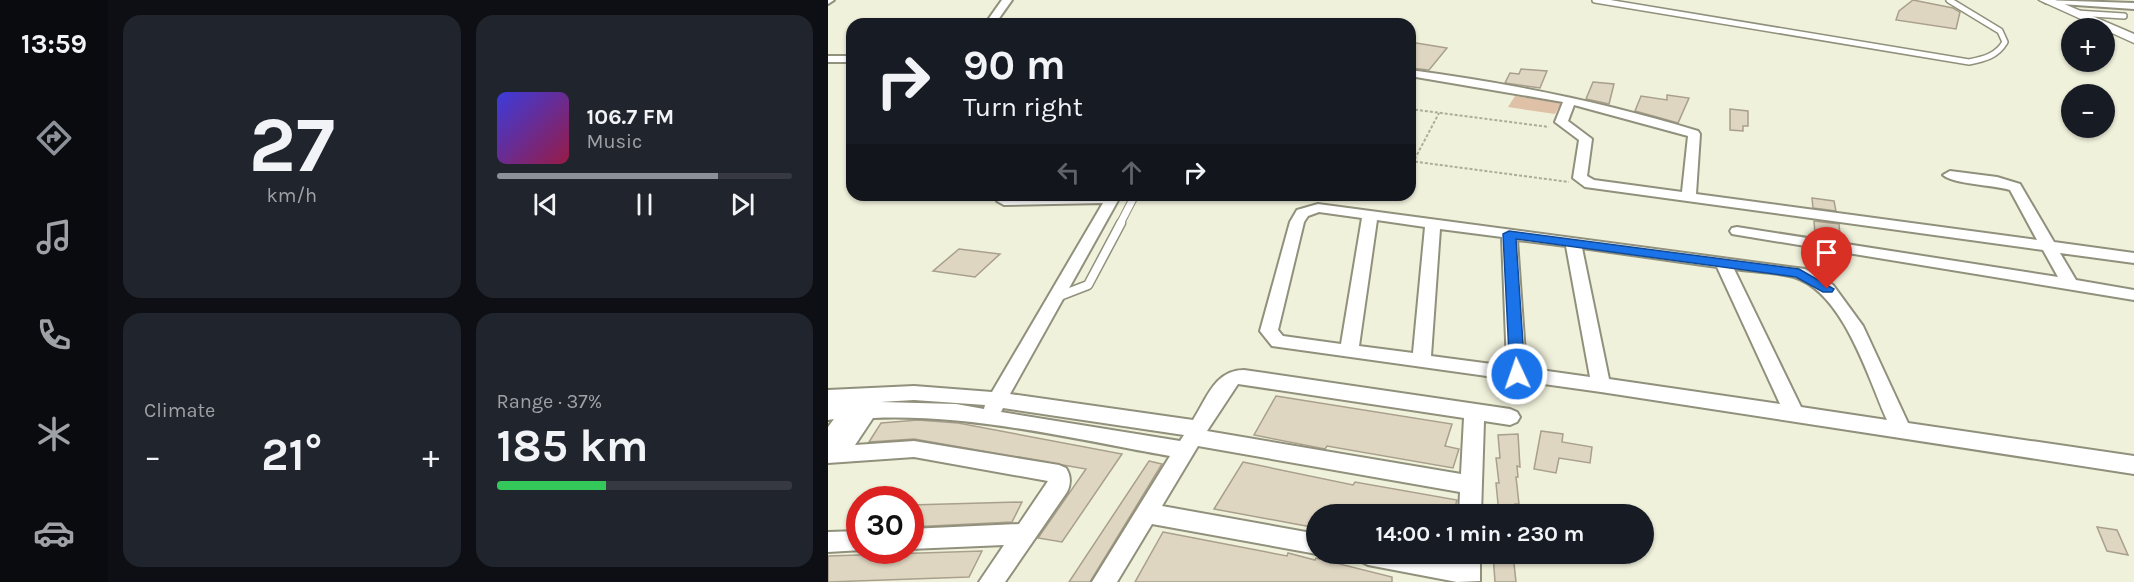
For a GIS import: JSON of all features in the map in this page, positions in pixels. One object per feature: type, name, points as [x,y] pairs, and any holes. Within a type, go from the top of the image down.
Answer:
[{"type":"street","points":[[994,18],[1007,0]]},
{"type":"street","points":[[2045,0],[2134,6]]},
{"type":"street","points":[[2045,0],[2134,39]]},
{"type":"street","points":[[2119,32],[2134,33]]},
{"type":"street","points":[[828,59],[846,59]]},
{"type":"street","points":[[1416,74],[1499,85],[1627,114],[1694,134],[1689,198]]},
{"type":"street","points":[[1570,101],[1561,122],[1586,139],[1580,172],[1583,181],[1599,186],[2134,258]]},
{"type":"street","points":[[1950,175],[1997,181],[2015,187],[2052,247],[2071,286]]},
{"type":"street","points":[[993,408],[1110,201]]},
{"type":"street","points":[[1901,430],[1857,330],[1827,289],[1799,273],[1318,208],[1302,213],[1297,222],[1269,331],[1278,342],[1601,385],[2134,465]]},
{"type":"street","points":[[1349,352],[1370,215]]},
{"type":"street","points":[[1421,362],[1434,225]]},
{"type":"street","points":[[1737,231],[2134,295]]},
{"type":"street","points":[[1509,234],[1517,374]]},
{"type":"street","points":[[1573,241],[1601,385]]},
{"type":"street","points":[[1724,264],[1794,414]]},
{"type":"street","points":[[1104,582],[1224,385],[1233,377],[1510,417]]},
{"type":"street","points":[[828,397],[930,410],[993,408],[1161,423],[1192,439]]},
{"type":"street","points":[[828,412],[865,403]]},
{"type":"street","points":[[831,451],[865,403]]},
{"type":"street","points":[[993,408],[1148,444],[1192,439],[1472,484]]},
{"type":"street","points":[[1471,504],[1474,412]]},
{"type":"street","points":[[1148,444],[1161,423]]},
{"type":"street","points":[[831,451],[914,449],[1059,474],[1059,486],[991,582]]},
{"type":"street","points":[[1146,513],[1306,542]]},
{"type":"street","points":[[924,538],[1025,534]]},
{"type":"street","points":[[828,542],[846,541]]},
{"type":"street","points":[[1435,564],[1469,569]]},
{"type":"lane","points":[[1595,0],[1969,62],[1984,59],[2001,50],[2005,42],[2000,31],[1950,0]]},
{"type":"lane","points":[[2075,13],[2124,16]]},
{"type":"lane","points":[[1056,298],[1088,285],[1132,201]]},
{"type":"path","points":[[1416,110],[1571,129]]},
{"type":"path","points":[[1416,154],[1439,113]]},
{"type":"path","points":[[1416,162],[1525,177],[1583,181]]},
{"type":"shaded area","points":[[1515,96],[1561,103],[1555,114],[1508,107]]},
{"type":"building","points":[[1913,0],[1953,8],[1960,12],[1956,29],[1896,20],[1899,11]]},
{"type":"building","points":[[1416,43],[1447,48],[1429,70],[1416,69]]},
{"type":"building","points":[[1521,69],[1547,71],[1540,88],[1505,83],[1510,73],[1519,74]]},
{"type":"building","points":[[1593,82],[1614,84],[1609,104],[1586,99]]},
{"type":"building","points":[[1667,95],[1689,98],[1678,123],[1635,111],[1641,96],[1667,100]]},
{"type":"building","points":[[1730,109],[1748,111],[1748,126],[1743,126],[1743,131],[1730,130]]},
{"type":"building","points":[[1812,198],[1834,201],[1836,211],[1813,208]]},
{"type":"building","points":[[1814,221],[1839,224],[1840,236],[1815,233]]},
{"type":"building","points":[[959,249],[1000,254],[975,277],[933,271]]},
{"type":"building","points":[[1276,396],[1452,424],[1445,446],[1459,449],[1453,468],[1327,446],[1325,449],[1254,435]]},
{"type":"building","points":[[918,420],[958,423],[1122,454],[1062,542],[1038,538],[1086,469],[914,439],[869,442],[881,423]]},
{"type":"building","points":[[1541,431],[1563,434],[1562,442],[1592,447],[1590,463],[1559,458],[1556,473],[1534,469]]},
{"type":"building","points":[[1518,434],[1520,467],[1517,466],[1518,477],[1516,477],[1519,504],[1498,504],[1496,483],[1499,483],[1496,458],[1500,458],[1498,435]]},
{"type":"building","points":[[1149,461],[1162,464],[1090,582],[1069,582]]},
{"type":"building","points":[[1243,462],[1353,485],[1355,482],[1457,500],[1456,504],[1306,504],[1306,526],[1214,509]]},
{"type":"building","points":[[1022,502],[1012,522],[924,526],[924,505]]},
{"type":"building","points":[[2097,527],[2117,530],[2128,555],[2107,551]]},
{"type":"building","points":[[1163,532],[1287,556],[1288,553],[1306,558],[1306,564],[1340,564],[1392,577],[1392,582],[1135,582]]},
{"type":"building","points":[[982,551],[969,577],[828,582],[828,556],[846,555],[846,564],[924,564],[924,553]]},
{"type":"building","points":[[1494,564],[1514,564],[1516,582],[1495,582]]},
{"type":"route","points":[[1517,374],[1509,234],[1799,273],[1827,289]]}]
